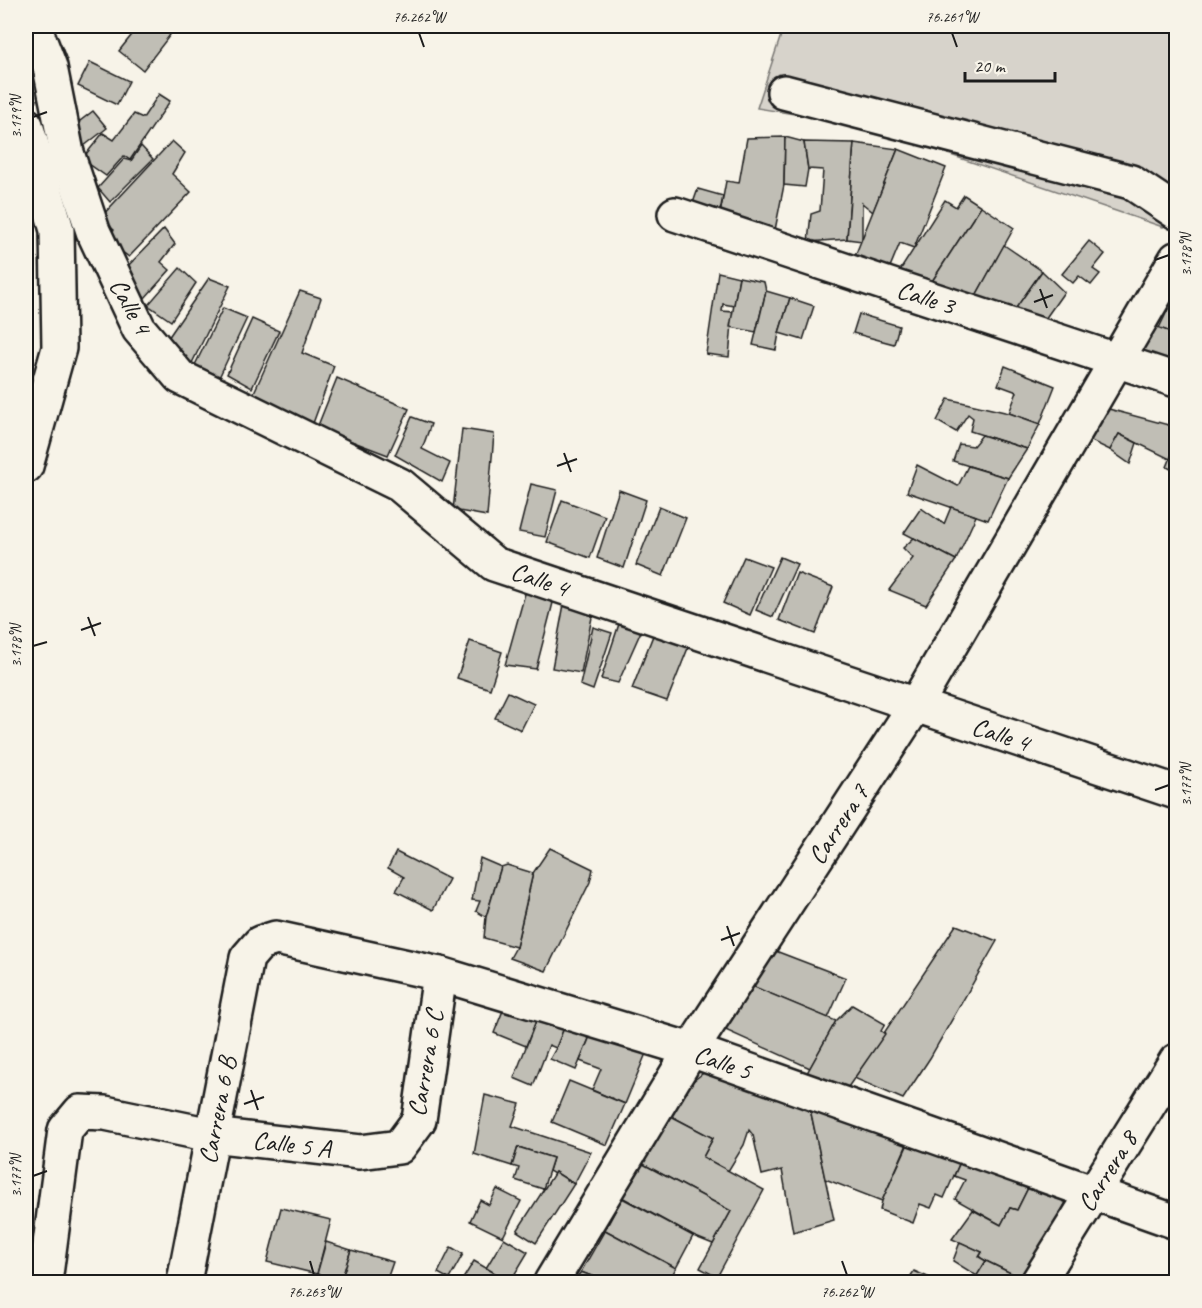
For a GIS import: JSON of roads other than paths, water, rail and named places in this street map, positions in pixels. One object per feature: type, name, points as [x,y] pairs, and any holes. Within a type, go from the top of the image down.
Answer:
[{"type":"street","name":"Calle 4","points":[[34,26],[50,67],[67,153],[93,231],[139,329],[180,377],[400,485],[494,564],[1176,792]]},
{"type":"street","points":[[784,92],[1131,182],[1176,212]]},
{"type":"street","points":[[26,125],[57,230],[59,348],[26,466]]},
{"type":"street","name":"Calle 3","points":[[675,214],[1176,380]]},
{"type":"street","name":"Carrera 7","points":[[551,1282],[691,1050],[915,706],[1176,260]]},
{"type":"street","name":"Calle 5","points":[[260,943],[276,938],[440,974],[691,1050],[1176,1222]]},
{"type":"street","name":"Carrera 6 B","points":[[184,1282],[247,958],[260,943]]},
{"type":"street","name":"Carrera 6 C","points":[[399,1147],[419,1120],[440,974]]},
{"type":"street","name":"Carrera 8","points":[[1038,1282],[1176,1061]]},
{"type":"street","name":"Calle 5 A","points":[[45,1282],[65,1130],[80,1112],[105,1113],[211,1135],[360,1152],[399,1147]]}]
